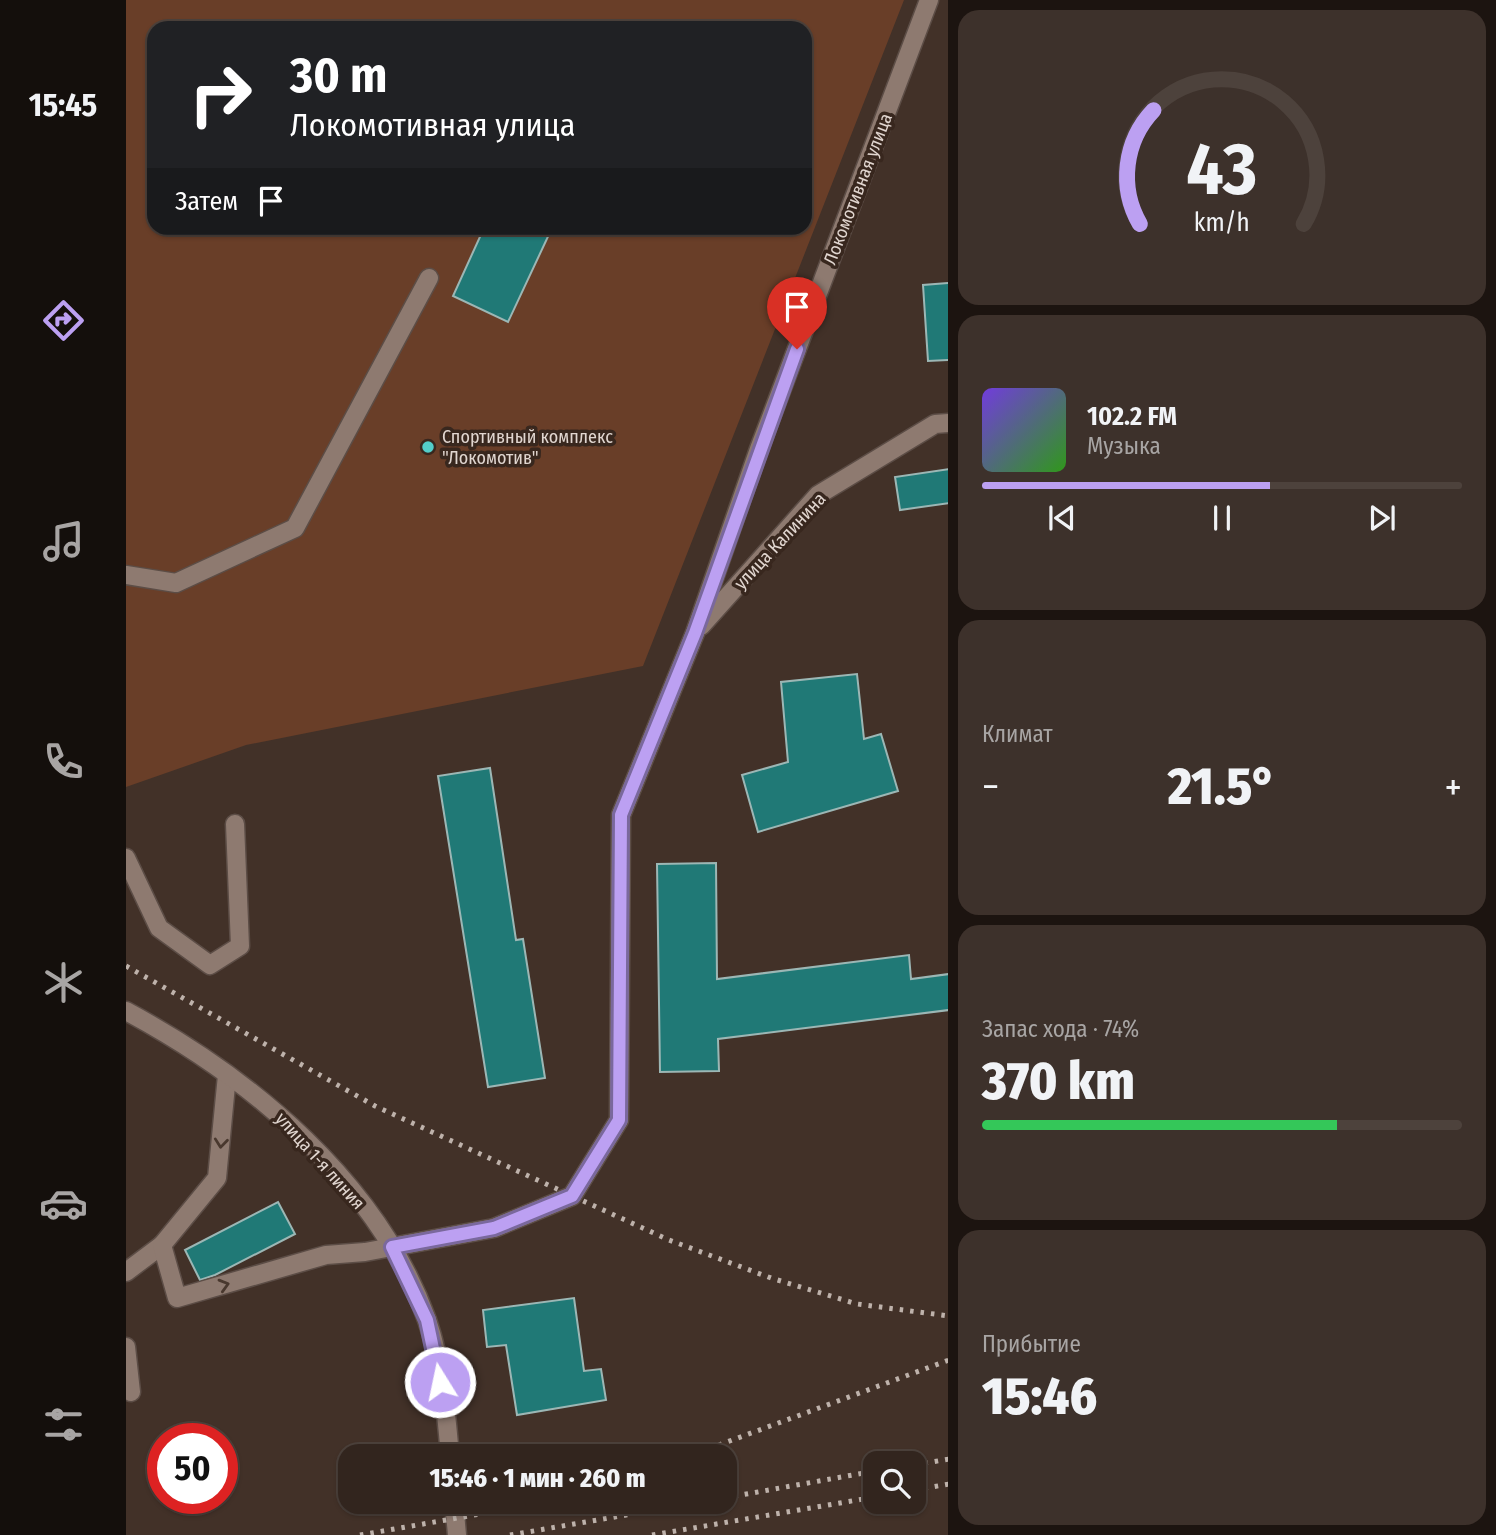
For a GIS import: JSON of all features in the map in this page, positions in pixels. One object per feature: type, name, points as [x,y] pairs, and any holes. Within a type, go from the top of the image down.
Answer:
[{"type":"street","name":"Локомотивная улица","points":[[162,1245],[177,1298],[326,1255],[392,1247],[494,1228],[572,1196],[619,1120],[621,815],[695,633],[759,449],[929,0]]},
{"type":"street","points":[[126,575],[176,583],[295,528],[429,278]]},
{"type":"street","name":"улица Калинина","points":[[695,633],[818,495],[935,424],[948,424]]},
{"type":"street","points":[[126,858],[159,928],[210,965],[240,946],[235,824]]},
{"type":"street","name":"улица 1-я линия","points":[[126,1011],[268,1104],[343,1181],[392,1247],[427,1320],[437,1357],[448,1444]]},
{"type":"street","points":[[126,1272],[162,1245],[217,1178],[227,1075]]},
{"type":"street","points":[[126,1347],[131,1392]]},
{"type":"street","points":[[455,1514],[457,1535]]},
{"type":"shaded area","name":"Спортивный комплекс \"Локомотив\"","points":[[126,0],[904,0],[812,235],[812,21],[147,21],[147,235],[812,235],[643,666],[246,745],[126,787]]},
{"type":"building","points":[[481,235],[549,235],[508,322],[453,296]]},
{"type":"building","points":[[948,283],[948,360],[928,361],[923,285]]},
{"type":"building","points":[[948,469],[948,503],[900,510],[895,477]]},
{"type":"building","points":[[857,674],[864,739],[881,734],[898,791],[758,832],[742,775],[788,762],[781,682]]},
{"type":"building","points":[[490,768],[516,940],[523,939],[545,1078],[488,1087],[438,776]]},
{"type":"building","points":[[716,863],[717,979],[909,955],[911,979],[948,974],[948,1010],[718,1039],[719,1071],[660,1072],[657,864]]},
{"type":"building","points":[[278,1202],[295,1234],[200,1280],[185,1250]]},
{"type":"building","points":[[574,1298],[584,1371],[601,1369],[606,1400],[517,1415],[506,1345],[487,1347],[483,1310]]},
{"type":"railway","points":[[126,966],[375,1106],[669,1240],[771,1278],[857,1304],[948,1316]]},
{"type":"railway","points":[[722,1444],[948,1360]]},
{"type":"railway","points":[[926,1463],[948,1459]]},
{"type":"railway","points":[[737,1496],[863,1473]]},
{"type":"railway","points":[[926,1488],[948,1484]]},
{"type":"railway","points":[[652,1535],[863,1499]]},
{"type":"railway","points":[[360,1535],[480,1514]]},
{"type":"railway","points":[[510,1535],[632,1514]]},
{"type":"place","name":"Спортивный комплекс \"Локомотив\"","points":[[428,447]]},
{"type":"route","points":[[440,1382],[437,1357],[427,1320],[392,1247],[494,1228],[572,1196],[619,1120],[621,815],[695,633],[797,349]]}]
